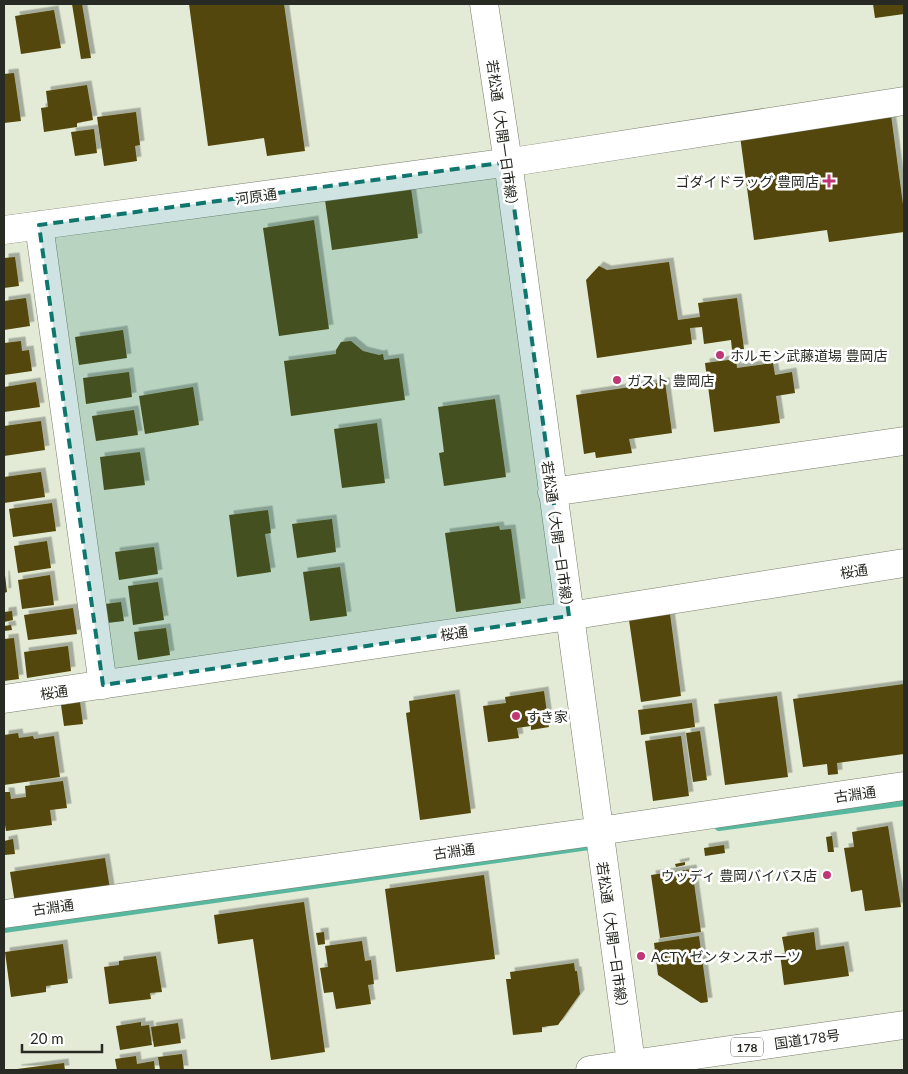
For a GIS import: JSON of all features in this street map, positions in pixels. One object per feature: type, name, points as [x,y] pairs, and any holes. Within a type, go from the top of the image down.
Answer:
[{"type":"main road","name":"若松通（大開一日市線）","points":[[484,4],[517,161],[552,492],[631,1067]]},
{"type":"main road","points":[[500,4],[517,161]]},
{"type":"main road","name":"河原通","points":[[4,230],[517,161],[904,101]]},
{"type":"main road","points":[[38,225],[103,685]]},
{"type":"main road","points":[[552,492],[904,441]]},
{"type":"main road","name":"桜通","points":[[4,699],[569,616],[904,563]]},
{"type":"main road","name":"古淵通","points":[[4,914],[904,786]]},
{"type":"main road","name":"国道178号","points":[[590,1070],[631,1067],[904,1025]]},
{"type":"highlighted area","points":[[508,162],[569,616],[103,685],[39,225]]},
{"type":"building","points":[[72,4],[82,4],[91,58],[81,59]]},
{"type":"building","points":[[189,4],[284,4],[305,151],[267,156],[264,138],[208,146]]},
{"type":"building","points":[[873,4],[904,4],[904,14],[875,18]]},
{"type":"building","points":[[54,10],[61,48],[21,54],[15,16]]},
{"type":"building","points":[[14,73],[21,121],[4,123],[4,74]]},
{"type":"building","points":[[87,85],[93,120],[77,123],[77,127],[44,132],[41,108],[48,107],[46,91]]},
{"type":"building","points":[[136,112],[140,145],[135,146],[137,161],[104,166],[97,117]]},
{"type":"building","points":[[891,115],[904,212],[904,232],[829,242],[827,230],[754,240],[740,136]]},
{"type":"building","points":[[94,129],[97,153],[75,156],[71,132]]},
{"type":"building","points":[[411,188],[418,238],[332,250],[325,200]]},
{"type":"building","points":[[314,220],[329,329],[279,336],[263,228]]},
{"type":"building","points":[[15,257],[19,286],[4,288],[4,258]]},
{"type":"building","points":[[669,262],[678,320],[700,317],[698,303],[737,298],[744,349],[732,350],[731,340],[704,344],[702,327],[690,328],[692,344],[597,358],[586,280],[599,266],[607,270]]},
{"type":"building","points":[[26,298],[30,326],[4,330],[4,301]]},
{"type":"building","points":[[123,330],[127,358],[79,365],[75,337]]},
{"type":"building","points":[[21,341],[22,351],[29,350],[32,371],[4,375],[4,343]]},
{"type":"building","points":[[351,341],[363,351],[379,355],[383,354],[384,360],[399,358],[405,400],[291,416],[284,361],[336,354],[336,350],[341,342]]},
{"type":"building","points":[[736,359],[737,368],[773,363],[775,375],[792,372],[795,393],[776,396],[780,423],[714,432],[705,363]]},
{"type":"building","points":[[129,372],[132,397],[86,404],[83,378]]},
{"type":"building","points":[[36,382],[40,407],[4,412],[4,387]]},
{"type":"building","points":[[665,382],[672,433],[629,439],[632,453],[596,458],[595,452],[584,454],[576,395]]},
{"type":"building","points":[[193,387],[199,425],[145,434],[139,396]]},
{"type":"building","points":[[495,399],[506,477],[444,486],[439,453],[444,452],[438,407]]},
{"type":"building","points":[[134,410],[138,435],[96,441],[92,416]]},
{"type":"building","points":[[41,421],[45,450],[4,456],[4,426]]},
{"type":"building","points":[[377,423],[385,483],[342,488],[334,429]]},
{"type":"building","points":[[140,452],[145,485],[104,490],[100,457]]},
{"type":"building","points":[[41,472],[45,497],[4,503],[4,477]]},
{"type":"building","points":[[52,503],[56,531],[13,537],[9,509]]},
{"type":"building","points":[[268,510],[271,533],[265,534],[271,572],[237,577],[229,515]]},
{"type":"building","points":[[332,519],[336,552],[297,558],[292,524]]},
{"type":"building","points":[[499,526],[500,530],[511,529],[521,603],[456,612],[445,533]]},
{"type":"building","points":[[47,541],[51,568],[18,573],[14,546]]},
{"type":"building","points":[[154,547],[158,574],[119,580],[115,552]]},
{"type":"building","points":[[340,567],[347,616],[310,621],[303,572]]},
{"type":"building","points":[[4,575],[7,592],[4,593]]},
{"type":"building","points":[[50,575],[54,605],[22,609],[18,580]]},
{"type":"building","points":[[158,582],[164,620],[133,625],[128,586]]},
{"type":"building","points":[[121,602],[124,621],[107,623],[105,604]]},
{"type":"building","points":[[73,608],[77,634],[28,640],[24,615]]},
{"type":"building","points":[[12,611],[13,620],[4,622],[4,612]]},
{"type":"building","points":[[670,614],[681,696],[641,702],[629,620]]},
{"type":"building","points":[[11,625],[12,630],[4,631],[4,626]]},
{"type":"building","points":[[166,628],[170,655],[138,660],[134,632]]},
{"type":"building","points":[[14,638],[19,679],[4,681],[4,639]]},
{"type":"building","points":[[68,646],[71,671],[27,678],[24,652]]},
{"type":"building","points":[[904,684],[904,754],[837,763],[838,774],[828,775],[827,764],[803,767],[793,699]]},
{"type":"building","name":"すき家","points":[[544,691],[549,727],[531,730],[531,726],[517,728],[519,738],[488,742],[483,706],[506,703],[505,697]]},
{"type":"building","points":[[455,694],[471,813],[420,820],[406,713],[410,712],[409,701]]},
{"type":"building","points":[[777,696],[788,777],[725,785],[714,704]]},
{"type":"building","points":[[80,702],[83,724],[64,726],[61,705]]},
{"type":"building","points":[[692,703],[695,727],[641,735],[638,710]]},
{"type":"building","points":[[700,731],[707,780],[693,782],[686,733]]},
{"type":"building","points":[[18,733],[19,738],[33,736],[34,739],[54,736],[60,777],[4,785],[4,735]]},
{"type":"building","points":[[681,736],[689,796],[653,801],[645,741]]},
{"type":"building","points":[[63,781],[67,808],[50,810],[52,825],[6,831],[4,792],[10,792],[11,799],[26,797],[25,786]]},
{"type":"building","points":[[888,826],[901,907],[865,911],[862,890],[851,892],[844,848],[854,847],[852,832]]},
{"type":"building","points":[[832,836],[834,852],[828,852],[826,837]]},
{"type":"building","points":[[13,839],[15,854],[4,855],[4,841]]},
{"type":"building","points":[[724,845],[725,853],[705,856],[704,848]]},
{"type":"building","points":[[105,858],[110,889],[15,903],[10,872]]},
{"type":"building","points":[[685,862],[685,865],[676,867],[675,864]]},
{"type":"building","points":[[692,869],[701,932],[660,938],[651,875]]},
{"type":"building","points":[[484,875],[495,959],[396,972],[385,889]]},
{"type":"building","points":[[304,902],[325,1052],[271,1060],[253,939],[218,944],[214,915]]},
{"type":"building","points":[[324,932],[325,944],[318,945],[316,933]]},
{"type":"building","points":[[814,932],[816,950],[844,946],[849,976],[784,985],[780,954],[785,953],[782,937]]},
{"type":"building","points":[[699,936],[708,1002],[701,1003],[658,975],[654,943]]},
{"type":"building","points":[[362,941],[365,961],[371,960],[374,984],[368,985],[371,1004],[336,1009],[333,992],[324,993],[320,968],[328,967],[325,946]]},
{"type":"building","points":[[63,944],[68,983],[46,986],[46,992],[11,997],[5,952]]},
{"type":"building","points":[[156,956],[162,992],[150,993],[151,999],[109,1004],[104,967],[119,965],[119,961]]},
{"type":"building","points":[[574,963],[580,994],[558,1025],[542,1027],[542,1032],[513,1035],[506,979],[511,979],[510,972]]},
{"type":"building","points":[[141,1022],[141,1026],[149,1025],[152,1045],[120,1050],[116,1026]]},
{"type":"building","points":[[178,1023],[181,1043],[154,1047],[151,1027]]},
{"type":"building","points":[[182,1054],[184,1070],[160,1070],[158,1057]]},
{"type":"building","points":[[136,1056],[137,1064],[154,1061],[155,1070],[117,1070],[115,1059]]},
{"type":"building","points":[[64,1063],[65,1070],[17,1070],[17,1069]]},
{"type":"waterway","points":[[719,827],[904,802]]},
{"type":"waterway","points":[[4,929],[596,845]]},
{"type":"place","name":"ゴダイドラッグ 豊岡店","points":[[829,181]]},
{"type":"place","name":"ホルモン武藤道場 豊岡店","points":[[720,355]]},
{"type":"place","name":"ガスト 豊岡店","points":[[617,380]]},
{"type":"place","name":"すき家","points":[[516,716]]},
{"type":"place","name":"ウッディ 豊岡バイパス店","points":[[827,875]]},
{"type":"place","name":"ACTY ゼンタンスポーツ","points":[[641,956]]}]
